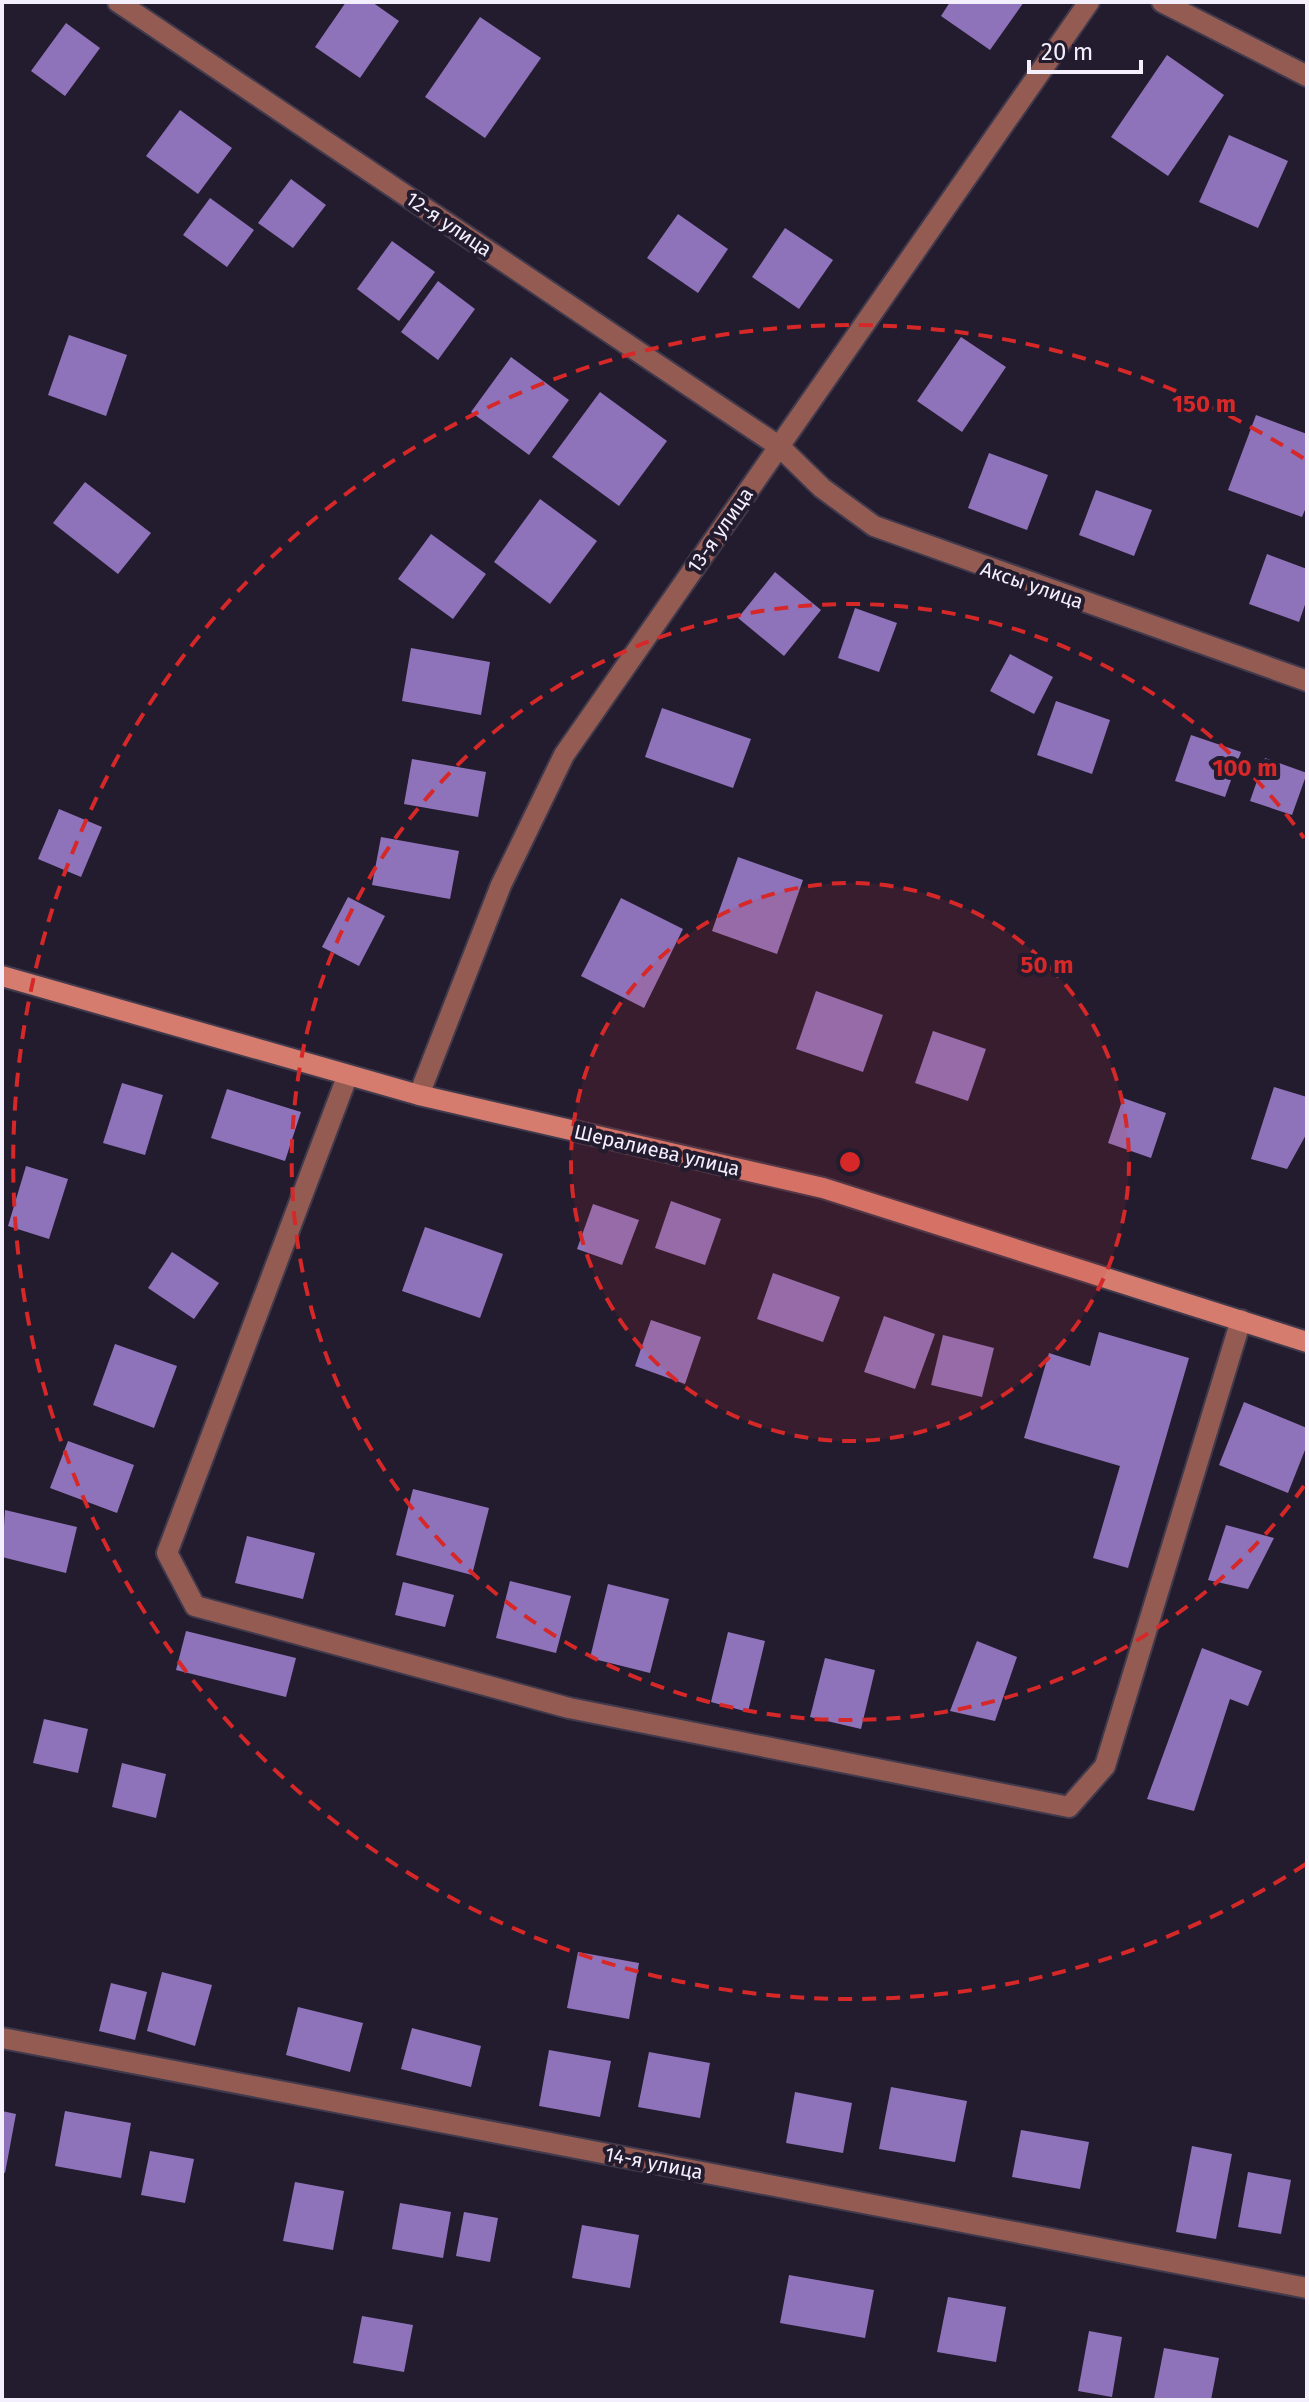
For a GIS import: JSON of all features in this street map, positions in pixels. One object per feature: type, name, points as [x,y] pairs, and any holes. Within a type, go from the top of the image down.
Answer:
[{"type":"street","name":"12-я улица","points":[[118,2],[780,447]]},
{"type":"street","name":"13-я улица","points":[[419,1095],[501,885],[564,755],[1089,2]]},
{"type":"street","points":[[1162,2],[1307,76]]},
{"type":"street","name":"Аксы улица","points":[[780,447],[822,488],[874,526],[1307,681]]},
{"type":"street","name":"Шералиева улица","points":[[2,976],[347,1077],[823,1188],[1307,1342]]},
{"type":"street","points":[[347,1077],[167,1553],[195,1606],[554,1704],[1069,1807],[1105,1766],[1241,1320]]},
{"type":"street","name":"14-я улица","points":[[2,2038],[1307,2288]]},
{"type":"building","points":[[346,2],[372,2],[399,21],[360,78],[315,47]]},
{"type":"building","points":[[950,2],[1024,2],[990,50],[941,16]]},
{"type":"building","points":[[480,17],[541,58],[485,138],[425,97]]},
{"type":"building","points":[[66,23],[100,48],[65,96],[31,71]]},
{"type":"building","points":[[1167,55],[1224,95],[1168,176],[1111,137]]},
{"type":"building","points":[[180,110],[232,148],[198,194],[146,156]]},
{"type":"building","points":[[1229,135],[1288,161],[1258,228],[1199,202]]},
{"type":"building","points":[[291,179],[326,205],[293,248],[258,223]]},
{"type":"building","points":[[210,198],[254,230],[227,267],[183,235]]},
{"type":"building","points":[[678,214],[728,249],[698,293],[647,258]]},
{"type":"building","points":[[785,228],[833,260],[799,309],[752,277]]},
{"type":"building","points":[[392,241],[435,272],[399,321],[357,289]]},
{"type":"building","points":[[438,281],[475,309],[438,360],[401,332]]},
{"type":"building","points":[[69,335],[127,355],[106,416],[48,395]]},
{"type":"building","points":[[961,337],[1006,367],[962,432],[917,401]]},
{"type":"building","points":[[511,357],[569,400],[529,455],[471,412]]},
{"type":"building","points":[[600,392],[667,441],[619,506],[552,457]]},
{"type":"building","points":[[1256,415],[1307,434],[1307,505],[1302,517],[1228,490]]},
{"type":"building","points":[[989,453],[1048,475],[1027,530],[968,508]]},
{"type":"building","points":[[85,482],[151,533],[118,574],[53,523]]},
{"type":"building","points":[[1096,490],[1152,510],[1134,556],[1079,535]]},
{"type":"building","points":[[540,499],[597,541],[550,604],[494,562]]},
{"type":"building","points":[[431,534],[486,574],[453,619],[398,579]]},
{"type":"building","points":[[1267,554],[1307,569],[1307,599],[1299,622],[1249,604]]},
{"type":"building","points":[[775,572],[821,610],[784,656],[738,618]]},
{"type":"building","points":[[855,608],[897,623],[879,672],[838,658]]},
{"type":"building","points":[[411,648],[490,662],[481,715],[402,701]]},
{"type":"building","points":[[1010,654],[1053,677],[1034,714],[990,691]]},
{"type":"building","points":[[1056,701],[1110,720],[1092,774],[1037,755]]},
{"type":"building","points":[[662,708],[751,739],[733,788],[645,757]]},
{"type":"building","points":[[1191,735],[1241,752],[1225,797],[1175,781]]},
{"type":"building","points":[[1265,758],[1307,773],[1292,815],[1250,801]]},
{"type":"building","points":[[412,759],[486,772],[478,817],[404,804]]},
{"type":"building","points":[[59,809],[102,827],[81,877],[38,859]]},
{"type":"building","points":[[381,837],[459,851],[450,899],[372,885]]},
{"type":"building","points":[[738,857],[803,880],[777,954],[712,931]]},
{"type":"building","points":[[348,897],[385,916],[359,966],[322,947]]},
{"type":"building","points":[[621,898],[683,929],[644,1008],[581,976]]},
{"type":"building","points":[[816,991],[883,1015],[863,1072],[796,1049]]},
{"type":"building","points":[[933,1031],[986,1049],[968,1101],[915,1083]]},
{"type":"building","points":[[122,1083],[163,1095],[145,1155],[103,1143]]},
{"type":"building","points":[[1274,1087],[1307,1097],[1307,1133],[1287,1169],[1251,1159]]},
{"type":"building","points":[[227,1089],[301,1112],[285,1161],[211,1138]]},
{"type":"building","points":[[1123,1098],[1166,1113],[1151,1158],[1108,1143]]},
{"type":"building","points":[[26,1166],[68,1179],[49,1239],[8,1226]]},
{"type":"building","points":[[671,1201],[721,1219],[705,1265],[655,1248]]},
{"type":"building","points":[[593,1204],[639,1220],[622,1265],[577,1249]]},
{"type":"building","points":[[425,1227],[503,1254],[480,1318],[402,1291]]},
{"type":"building","points":[[172,1252],[219,1283],[194,1319],[148,1288]]},
{"type":"building","points":[[773,1273],[840,1297],[823,1342],[757,1319]]},
{"type":"building","points":[[884,1316],[935,1334],[915,1389],[864,1372]]},
{"type":"building","points":[[651,1320],[701,1337],[685,1384],[635,1366]]},
{"type":"building","points":[[1099,1332],[1189,1358],[1128,1568],[1093,1558],[1120,1466],[1024,1438],[1049,1353],[1090,1366]]},
{"type":"building","points":[[943,1335],[994,1348],[982,1397],[931,1385]]},
{"type":"building","points":[[115,1344],[177,1366],[154,1428],[93,1405]]},
{"type":"building","points":[[1244,1402],[1307,1428],[1307,1445],[1288,1493],[1219,1465]]},
{"type":"building","points":[[68,1441],[134,1465],[117,1513],[50,1488]]},
{"type":"building","points":[[413,1489],[489,1508],[472,1575],[396,1555]]},
{"type":"building","points":[[5,1510],[77,1527],[66,1573],[2,1557]]},
{"type":"building","points":[[1226,1525],[1274,1538],[1248,1589],[1208,1580]]},
{"type":"building","points":[[247,1536],[315,1553],[303,1599],[235,1583]]},
{"type":"building","points":[[510,1581],[571,1596],[556,1653],[496,1638]]},
{"type":"building","points":[[403,1582],[454,1595],[445,1627],[395,1615]]},
{"type":"building","points":[[608,1584],[669,1599],[650,1673],[590,1658]]},
{"type":"building","points":[[186,1631],[296,1658],[286,1697],[176,1670]]},
{"type":"building","points":[[728,1632],[765,1641],[748,1712],[711,1702]]},
{"type":"building","points":[[977,1641],[1017,1657],[995,1721],[950,1711]]},
{"type":"building","points":[[1202,1648],[1262,1671],[1248,1706],[1230,1699],[1194,1811],[1147,1799]]},
{"type":"building","points":[[825,1658],[875,1670],[861,1729],[810,1717]]},
{"type":"building","points":[[44,1719],[88,1729],[78,1773],[33,1763]]},
{"type":"building","points":[[122,1763],[166,1774],[156,1818],[112,1807]]},
{"type":"building","points":[[578,1952],[639,1963],[629,2019],[567,2008]]},
{"type":"building","points":[[162,1972],[212,1985],[195,2046],[147,2031]]},
{"type":"building","points":[[111,1983],[147,1992],[135,2040],[99,2031]]},
{"type":"building","points":[[298,2007],[363,2023],[350,2072],[286,2055]]},
{"type":"building","points":[[412,2028],[481,2046],[471,2087],[401,2069]]},
{"type":"building","points":[[549,2050],[611,2061],[600,2117],[539,2106]]},
{"type":"building","points":[[649,2052],[710,2063],[700,2118],[638,2107]]},
{"type":"building","points":[[891,2087],[967,2101],[955,2162],[879,2149]]},
{"type":"building","points":[[795,2092],[852,2103],[843,2153],[786,2143]]},
{"type":"building","points":[[2,2111],[16,2114],[5,2173],[2,2172]]},
{"type":"building","points":[[65,2111],[131,2123],[121,2178],[55,2166]]},
{"type":"building","points":[[1021,2130],[1089,2142],[1080,2189],[1012,2177]]},
{"type":"building","points":[[1192,2146],[1232,2154],[1216,2239],[1176,2232]]},
{"type":"building","points":[[150,2151],[194,2159],[185,2203],[141,2195]]},
{"type":"building","points":[[1248,2172],[1291,2180],[1281,2234],[1238,2227]]},
{"type":"building","points":[[295,2182],[344,2191],[333,2250],[283,2241]]},
{"type":"building","points":[[400,2203],[451,2212],[443,2258],[392,2249]]},
{"type":"building","points":[[464,2212],[498,2218],[490,2262],[456,2256]]},
{"type":"building","points":[[582,2225],[639,2235],[630,2288],[572,2278]]},
{"type":"building","points":[[789,2275],[874,2290],[865,2338],[780,2323]]},
{"type":"building","points":[[948,2297],[1006,2307],[996,2362],[937,2352]]},
{"type":"building","points":[[362,2316],[413,2325],[404,2372],[353,2363]]},
{"type":"building","points":[[1089,2331],[1122,2337],[1112,2397],[1078,2391]]},
{"type":"building","points":[[1164,2348],[1219,2358],[1211,2400],[1154,2399]]}]
